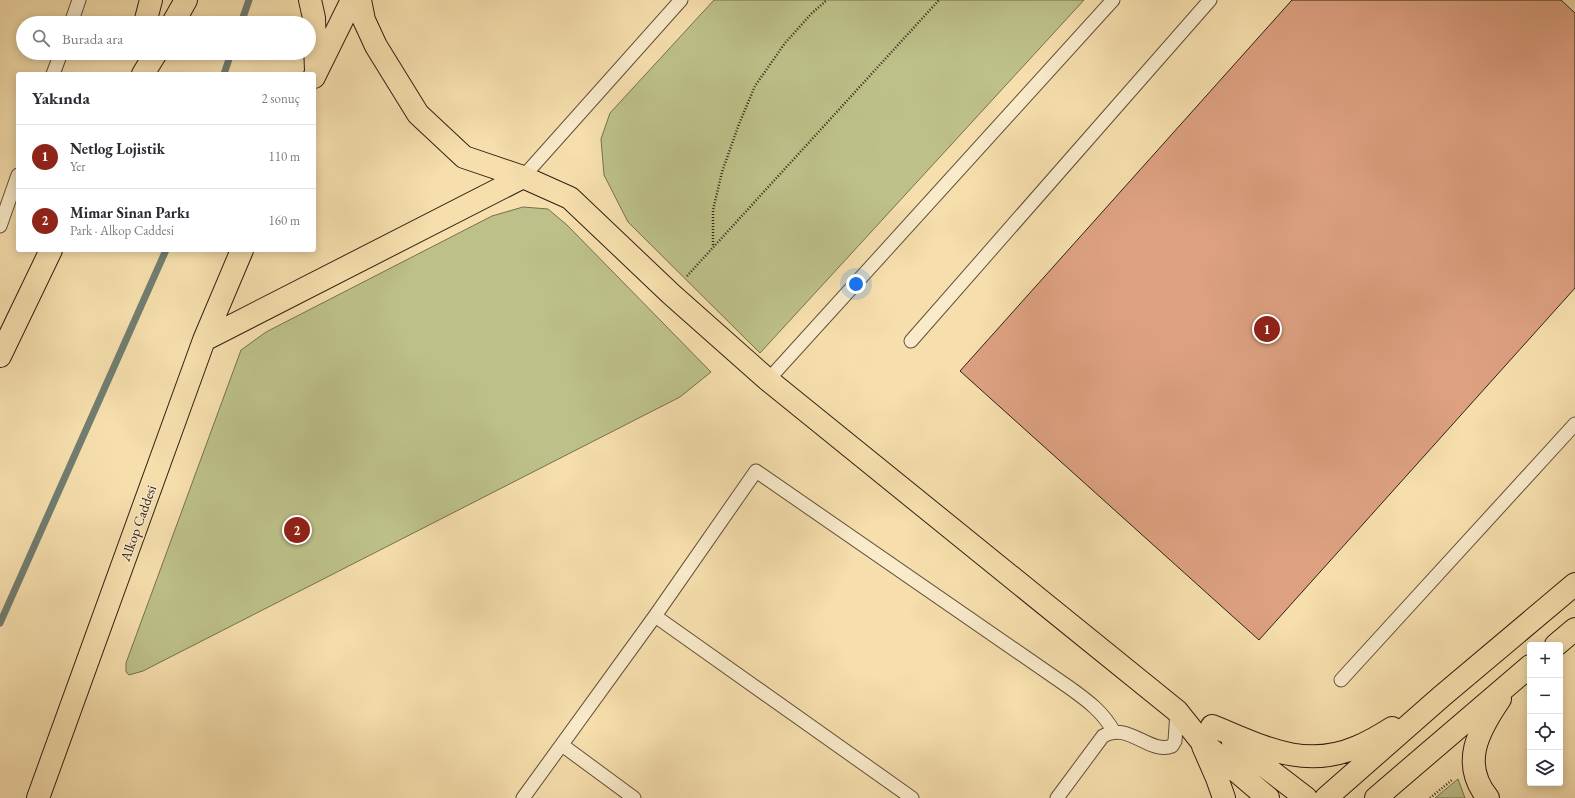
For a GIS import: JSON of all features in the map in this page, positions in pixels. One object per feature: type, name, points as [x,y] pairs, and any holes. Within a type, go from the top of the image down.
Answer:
[{"type":"main road","points":[[147,16],[151,0]]},
{"type":"main road","points":[[178,16],[186,0]]},
{"type":"main road","points":[[310,0],[314,16]]},
{"type":"main road","points":[[316,72],[352,0]]},
{"type":"main road","points":[[360,0],[364,20],[376,46],[418,114],[464,157],[523,177],[570,198],[671,294],[768,380],[1207,734],[1306,798]]},
{"type":"main road","points":[[136,72],[138,60]]},
{"type":"main road","points":[[144,72],[152,60]]},
{"type":"main road","points":[[315,60],[315,72]]},
{"type":"main road","points":[[204,340],[523,177]]},
{"type":"main road","points":[[0,356],[50,252]]},
{"type":"main road","name":"Alkop Caddesi","points":[[38,798],[204,340],[241,252]]},
{"type":"main road","points":[[1326,798],[1428,708],[1575,584]]},
{"type":"main road","points":[[1560,642],[1575,629]]},
{"type":"main road","points":[[1488,798],[1480,787],[1474,770],[1474,753],[1483,727],[1499,701],[1525,670]]},
{"type":"main road","points":[[1376,798],[1525,670]]},
{"type":"main road","points":[[1207,734],[1287,754],[1316,758],[1357,747],[1428,708]]},
{"type":"main road","points":[[1207,734],[1217,778],[1224,798]]},
{"type":"main road","points":[[1207,734],[1268,798]]},
{"type":"lane","points":[[74,16],[80,0]]},
{"type":"lane","points":[[523,177],[681,0]]},
{"type":"lane","points":[[768,380],[1113,0]]},
{"type":"lane","points":[[911,341],[1210,0]]},
{"type":"lane","points":[[55,72],[59,60]]},
{"type":"lane","points":[[0,226],[16,181]]},
{"type":"lane","points":[[1341,680],[1575,424]]},
{"type":"lane","points":[[523,798],[655,616],[756,471],[1070,688],[1094,706],[1107,720],[1114,732]]},
{"type":"lane","points":[[655,616],[912,798]]},
{"type":"lane","points":[[1057,798],[1104,736],[1114,732],[1120,732],[1163,748],[1169,747],[1175,741],[1177,710]]},
{"type":"lane","points":[[562,744],[634,798]]},
{"type":"path","points":[[713,245],[713,210],[722,172],[754,86],[785,43],[812,13],[828,0]]},
{"type":"path","points":[[671,294],[713,245],[939,0]]},
{"type":"path","points":[[1430,798],[1456,776],[1474,770]]},
{"type":"green space","points":[[714,0],[1084,0],[760,353],[628,222],[604,175],[601,139],[610,113]]},
{"type":"green space","points":[[523,207],[548,209],[567,225],[711,372],[680,397],[143,671],[129,675],[126,672],[126,663],[241,350],[266,332],[492,216]]},
{"type":"green space","points":[[1458,779],[1465,798],[1435,798]]},
{"type":"building","points":[[1292,0],[1561,0],[1575,13],[1575,288],[1259,640],[960,371]]},
{"type":"waterway","points":[[243,16],[249,0]]},
{"type":"waterway","points":[[225,72],[229,60]]},
{"type":"waterway","points":[[0,623],[165,252]]},
{"type":"place","name":"Netlog Lojistik","points":[[1267,329]]},
{"type":"place","name":"Mimar Sinan Parkı","points":[[297,530]]}]
